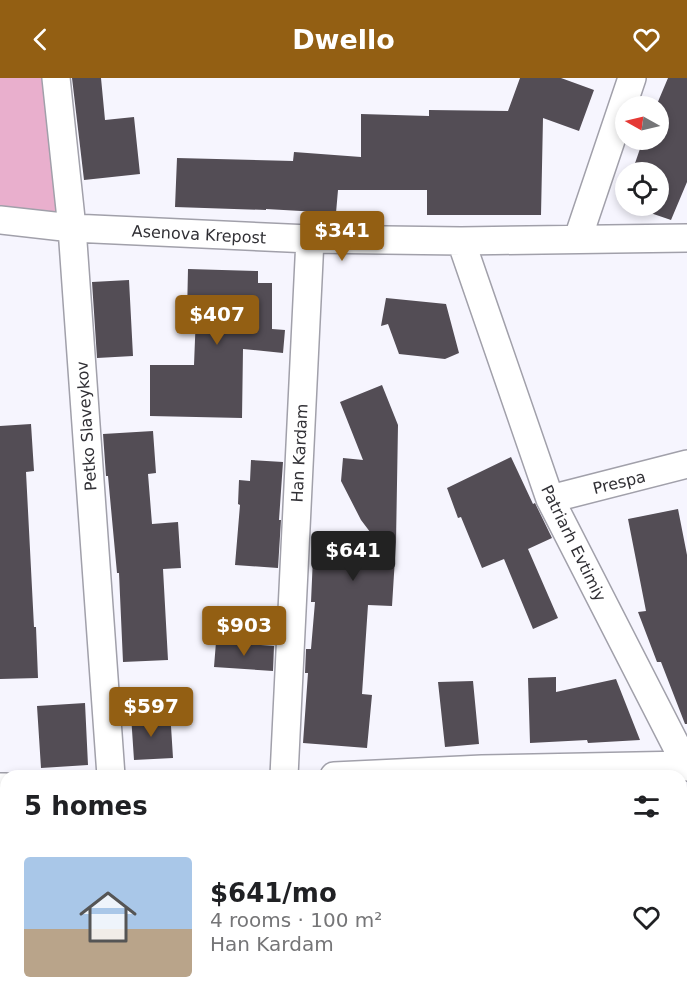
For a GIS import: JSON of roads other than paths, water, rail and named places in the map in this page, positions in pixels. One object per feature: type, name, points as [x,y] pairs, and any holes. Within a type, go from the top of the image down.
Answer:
[{"type":"street","name":"Petko Slaveykov","points":[[56,78],[72,228],[111,770]]},
{"type":"street","points":[[578,238],[632,78]]},
{"type":"street","name":"Asenova Krepost","points":[[0,220],[72,228],[310,239],[461,241],[687,238]]},
{"type":"street","name":"Han Kardam","points":[[284,770],[310,239]]},
{"type":"street","name":"Patriarh Evtimiy","points":[[461,241],[550,499],[687,766]]},
{"type":"street","name":"Prespa","points":[[550,499],[687,464]]},
{"type":"street","points":[[482,770],[687,766]]}]
